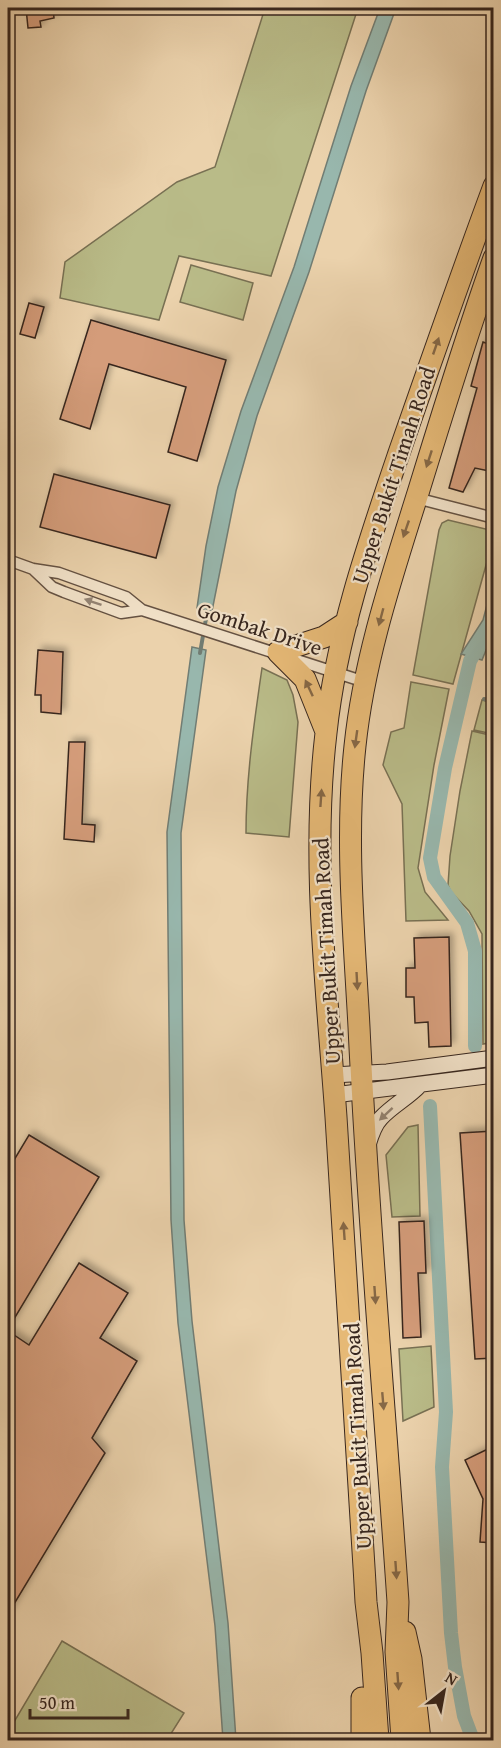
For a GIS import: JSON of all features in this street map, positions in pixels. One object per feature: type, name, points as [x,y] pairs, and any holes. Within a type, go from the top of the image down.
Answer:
[{"type":"highway","name":"Upper Bukit Timah Road","points":[[378,1740],[366,1602],[348,1289],[320,897],[320,802],[326,732],[335,673],[356,584],[440,334],[494,186]]},
{"type":"highway","name":"Upper Bukit Timah Road","points":[[402,1740],[396,1652],[398,1602],[361,1083],[350,804],[365,682],[395,560],[471,321],[494,258]]},
{"type":"highway","points":[[326,732],[305,679],[278,652],[324,637],[347,622]]},
{"type":"highway","points":[[320,897],[327,901],[341,900],[352,888]]},
{"type":"highway","points":[[362,1740],[362,1654],[366,1602]]},
{"type":"highway","points":[[398,1602],[411,1659],[420,1740]]},
{"type":"street","points":[[416,498],[494,518]]},
{"type":"street","name":"Gombak Drive","points":[[8,560],[33,570],[59,573],[126,597],[142,610],[278,652],[365,682]]},
{"type":"street","name":"Gombak Drive","points":[[33,570],[52,587],[121,613],[142,610]]},
{"type":"street","points":[[361,1083],[452,1064],[494,1058]]},
{"type":"street","points":[[334,1085],[361,1083],[420,1085],[494,1075]]},
{"type":"street","points":[[365,1153],[380,1118],[411,1095],[420,1085]]},
{"type":"green space","points":[[265,8],[358,8],[271,276],[179,256],[159,320],[60,298],[65,262],[177,182],[215,167]]},
{"type":"green space","points":[[191,265],[253,283],[243,320],[180,302]]},
{"type":"green space","points":[[448,520],[494,531],[453,684],[413,675],[439,530],[442,523]]},
{"type":"green space","points":[[262,668],[287,680],[293,695],[298,722],[289,837],[246,833],[249,771]]},
{"type":"green space","points":[[411,682],[449,689],[434,765],[418,868],[425,892],[448,920],[406,921],[402,804],[383,765],[391,732],[404,728]]},
{"type":"green space","points":[[482,700],[493,703],[493,734],[474,730]]},
{"type":"green space","points":[[472,731],[494,736],[494,1042],[483,1044],[482,934],[469,911],[451,892],[448,885],[460,791]]},
{"type":"green space","points":[[418,1125],[420,1216],[392,1217],[386,1155],[408,1127]]},
{"type":"green space","points":[[431,1346],[434,1407],[403,1421],[399,1349]]},
{"type":"green space","points":[[62,1641],[184,1713],[167,1740],[8,1740],[8,1732]]},
{"type":"water","points":[[380,8],[396,8],[366,91],[309,272],[257,416],[236,491],[212,611],[197,608],[218,487],[241,411],[294,267],[351,86]]},
{"type":"water","points":[[493,582],[493,633],[482,660],[461,654],[483,620]]},
{"type":"water","points":[[192,647],[206,650],[181,833],[184,1220],[192,1321],[228,1623],[236,1740],[223,1740],[215,1626],[178,1323],[171,1220],[167,832]]},
{"type":"building","points":[[26,8],[53,8],[54,18],[40,21],[41,27],[28,28]]},
{"type":"building","points":[[29,303],[44,307],[35,338],[20,334]]},
{"type":"building","points":[[91,320],[226,360],[197,461],[168,452],[186,387],[109,364],[90,429],[60,419]]},
{"type":"building","points":[[483,342],[494,346],[494,472],[475,468],[463,492],[449,488],[477,388],[471,386]]},
{"type":"building","points":[[54,474],[170,505],[156,558],[40,527]]},
{"type":"building","points":[[38,650],[63,652],[61,714],[41,712],[41,695],[35,695]]},
{"type":"building","points":[[69,742],[85,742],[82,824],[95,825],[94,842],[64,839]]},
{"type":"building","points":[[449,937],[451,1046],[429,1047],[428,1022],[415,1023],[414,997],[406,997],[406,968],[415,968],[414,938]]},
{"type":"building","points":[[494,1131],[494,1358],[475,1359],[460,1133]]},
{"type":"building","points":[[29,1135],[99,1177],[8,1329],[8,1170]]},
{"type":"building","points":[[424,1221],[426,1273],[418,1273],[421,1337],[403,1338],[399,1222]]},
{"type":"building","points":[[79,1263],[128,1293],[100,1338],[137,1361],[92,1438],[105,1453],[8,1614],[8,1331],[29,1345]]},
{"type":"building","points":[[494,1446],[494,1543],[480,1542],[483,1499],[465,1460]]},
{"type":"waterway","points":[[200,653],[208,607]]},
{"type":"waterway","points":[[475,1046],[475,951],[467,923],[434,877],[430,858],[445,768],[470,661],[490,625],[494,610]]},
{"type":"waterway","points":[[484,699],[494,701]]},
{"type":"waterway","points":[[430,1106],[446,1412],[442,1467],[451,1633],[464,1716],[473,1740]]}]
